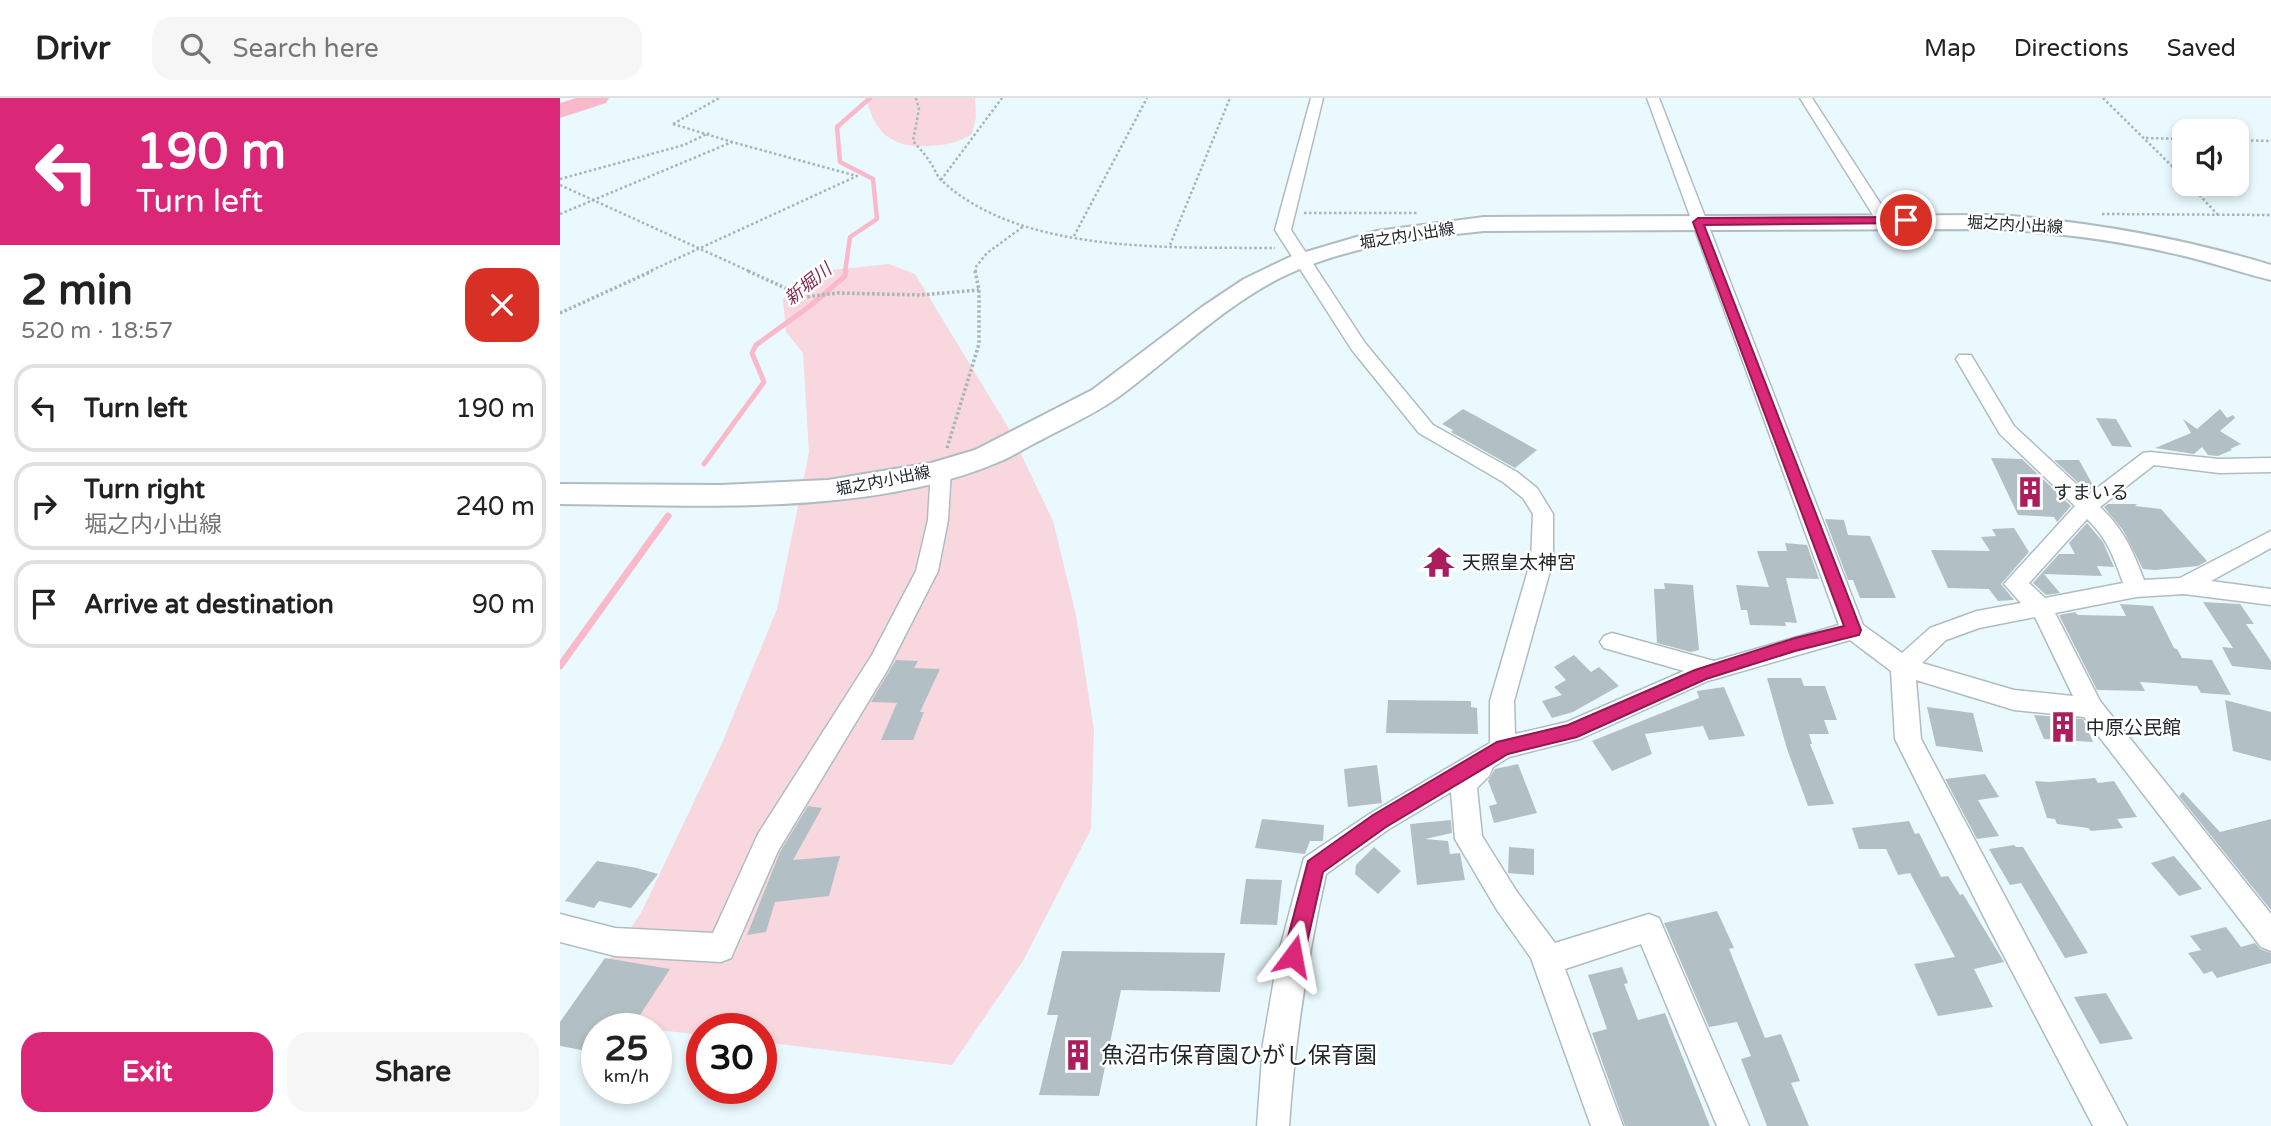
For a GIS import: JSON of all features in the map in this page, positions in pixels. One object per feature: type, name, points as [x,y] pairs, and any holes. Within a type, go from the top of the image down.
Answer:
[{"type":"main road","name":"堀之内小出線","points":[[560,494],[777,495],[835,490],[895,481],[986,457],[1065,417],[1110,390],[1146,360],[1297,255],[1379,236],[1484,223],[1883,220],[2052,225],[2118,233],[2221,257],[2271,273]]},
{"type":"street","points":[[1317,98],[1283,230],[1358,346],[1426,429],[1510,477],[1530,493],[1543,514],[1542,560],[1502,701],[1503,748],[1462,784],[1469,839],[1547,960],[1607,1126]]},
{"type":"street","points":[[1653,98],[1853,630],[1903,667],[2014,700],[2091,708]]},
{"type":"street","points":[[1806,98],[1883,220]]},
{"type":"street","points":[[1965,359],[2007,430],[2109,527],[2121,546],[2136,589]]},
{"type":"street","points":[[2271,465],[2220,466],[2150,458],[2087,507],[2015,583],[2042,609],[2091,708],[2271,937]]},
{"type":"street","points":[[560,928],[615,942],[721,948],[768,843],[880,662],[927,571],[938,520],[941,470]]},
{"type":"street","points":[[2184,586],[2271,539]]},
{"type":"street","points":[[1903,667],[1938,634],[1977,620],[2136,589],[2184,586],[2271,597]]},
{"type":"street","points":[[1273,1126],[1281,1031],[1293,956],[1314,867],[1380,821],[1503,748],[1571,732],[1714,670],[1853,630]]},
{"type":"street","points":[[1612,642],[1714,670]]},
{"type":"street","points":[[1903,667],[1908,739],[2001,922],[2111,1126]]},
{"type":"street","points":[[1547,960],[1649,928],[1733,1126]]},
{"type":"path","points":[[560,313],[857,176],[673,124],[719,98]]},
{"type":"path","points":[[916,98],[919,109],[913,141],[940,180],[986,212],[1025,226],[1097,242],[1297,255]]},
{"type":"path","points":[[940,180],[1002,98]]},
{"type":"path","points":[[1074,236],[1147,98]]},
{"type":"path","points":[[1170,245],[1230,98]]},
{"type":"path","points":[[2103,98],[2172,165]]},
{"type":"path","points":[[560,179],[684,145],[709,133]]},
{"type":"path","points":[[2146,138],[2172,139]]},
{"type":"path","points":[[2249,140],[2271,141]]},
{"type":"path","points":[[560,214],[732,142]]},
{"type":"path","points":[[560,185],[804,297],[838,293],[920,295],[979,290]]},
{"type":"path","points":[[2200,196],[2219,216]]},
{"type":"path","points":[[1286,213],[1420,213]]},
{"type":"path","points":[[2096,214],[2271,215]]},
{"type":"path","points":[[941,470],[979,344],[979,290],[975,268],[987,253],[1025,226]]},
{"type":"shaded area","points":[[866,98],[975,98],[976,117],[972,134],[935,146],[916,146],[895,141],[880,130]]},
{"type":"shaded area","points":[[889,264],[915,274],[1008,427],[1053,521],[1076,615],[1094,730],[1091,829],[1023,961],[952,1065],[777,1044],[777,1013],[686,1013],[686,1033],[672,1032],[672,1013],[608,1013],[582,999],[641,913],[722,743],[777,609],[809,452],[803,353],[786,332],[783,300],[793,283],[812,272]]},
{"type":"building","points":[[1463,409],[1537,450],[1515,468],[1451,432],[1453,430],[1442,424]]},
{"type":"building","points":[[2220,409],[2227,418],[2233,415],[2235,418],[2220,431],[2241,444],[2230,449],[2232,450],[2218,456],[2208,455],[2202,447],[2194,454],[2155,448],[2191,433],[2183,419],[2197,429]]},
{"type":"building","points":[[2096,418],[2116,419],[2132,447],[2112,446]]},
{"type":"building","name":"すまいる","points":[[1991,458],[2022,459],[2071,506],[2057,522],[2054,517],[2018,515]]},
{"type":"building","points":[[2054,460],[2079,460],[2094,487],[2088,492]]},
{"type":"building","points":[[2108,504],[2137,504],[2135,506],[2161,509],[2207,561],[2198,566],[2143,569],[2123,530],[2104,507]]},
{"type":"building","points":[[1825,519],[1844,520],[1848,535],[1870,536],[1896,598],[1860,598],[1853,580],[1848,580]]},
{"type":"building","points":[[2087,523],[2103,542],[2114,567],[2097,566],[2102,576],[2044,574],[2060,593],[2046,595],[2033,583],[2059,554],[2075,554],[2069,543]]},
{"type":"building","points":[[2014,528],[2029,552],[2001,584],[2014,600],[1998,601],[1989,589],[1948,588],[1931,550],[1990,551],[1981,537],[1996,536],[1992,529]]},
{"type":"building","points":[[1785,543],[1807,545],[1819,579],[1786,578],[1797,623],[1785,622],[1786,626],[1750,625],[1747,610],[1741,610],[1736,585],[1769,587],[1757,551],[1787,551]]},
{"type":"building","points":[[1664,583],[1693,585],[1699,650],[1691,652],[1657,643],[1654,589],[1665,589]]},
{"type":"building","points":[[2203,602],[2240,604],[2254,624],[2246,624],[2271,661],[2271,670],[2232,666],[2222,647],[2233,648]]},
{"type":"building","points":[[2120,604],[2153,606],[2174,648],[2182,658],[2212,660],[2231,695],[2201,693],[2197,686],[2140,682],[2145,691],[2097,690],[2059,615],[2075,612],[2078,615],[2126,616]]},
{"type":"building","points":[[1574,655],[1591,672],[1599,667],[1619,686],[1573,712],[1552,718],[1542,701],[1562,695],[1554,687],[1566,680],[1554,667]]},
{"type":"building","points":[[896,660],[918,661],[914,668],[940,669],[920,712],[924,712],[913,740],[881,740],[897,703],[871,702]]},
{"type":"building","points":[[1767,678],[1801,678],[1804,686],[1825,686],[1837,720],[1824,720],[1829,734],[1809,734],[1810,744],[1834,804],[1808,806],[1787,749]]},
{"type":"building","points":[[1724,687],[1745,736],[1709,740],[1703,726],[1645,734],[1652,754],[1612,771],[1592,741],[1699,698],[1697,691]]},
{"type":"building","points":[[1388,700],[1471,701],[1471,707],[1477,708],[1478,734],[1386,733]]},
{"type":"building","points":[[2225,700],[2271,712],[2271,761],[2233,751]]},
{"type":"building","points":[[1927,707],[1973,713],[1983,752],[1936,746]]},
{"type":"building","name":"中原公民館","points":[[2034,715],[2083,719],[2093,742],[2044,739]]},
{"type":"building","points":[[1518,764],[1537,813],[1494,823],[1489,806],[1497,804],[1488,781],[1495,769]]},
{"type":"building","points":[[1377,765],[1382,803],[1348,807],[1344,769]]},
{"type":"building","points":[[1985,774],[1999,797],[1978,800],[1999,836],[1977,839],[1945,779]]},
{"type":"building","points":[[2095,778],[2098,783],[2114,781],[2137,817],[2117,819],[2123,828],[2091,831],[2088,828],[2057,824],[2055,819],[2047,818],[2035,781]]},
{"type":"building","points":[[2183,792],[2220,832],[2271,819],[2271,910],[2179,796]]},
{"type":"building","points":[[808,806],[822,808],[793,860],[840,856],[829,896],[775,902],[766,932],[747,935],[780,852]]},
{"type":"building","points":[[1262,819],[1324,825],[1323,841],[1310,841],[1305,854],[1255,848]]},
{"type":"building","points":[[1451,820],[1452,833],[1425,839],[1448,841],[1450,854],[1460,853],[1465,880],[1417,885],[1410,824]]},
{"type":"building","points":[[1909,821],[1915,834],[1919,833],[1941,877],[1948,876],[1960,895],[1963,894],[2004,962],[1974,969],[1993,1007],[1938,1016],[1914,964],[1955,957],[1910,873],[1898,875],[1886,849],[1859,849],[1852,828]]},
{"type":"building","points":[[2014,845],[2023,847],[2088,953],[2065,958],[2021,883],[2010,885],[1989,849]]},
{"type":"building","points":[[1374,847],[1401,871],[1378,894],[1355,874],[1356,865]]},
{"type":"building","points":[[1509,847],[1534,849],[1534,875],[1508,873]]},
{"type":"building","points":[[2174,856],[2202,889],[2179,896],[2151,863]]},
{"type":"building","points":[[597,861],[658,874],[631,908],[599,901],[594,908],[565,901]]},
{"type":"building","points":[[1246,879],[1282,880],[1277,925],[1240,924]]},
{"type":"building","points":[[1717,911],[1734,948],[1729,949],[1765,1038],[1781,1034],[1800,1081],[1791,1083],[1809,1126],[1767,1126],[1741,1059],[1751,1056],[1737,1022],[1709,1027],[1664,923]]},
{"type":"building","points":[[2226,927],[2241,947],[2255,943],[2260,949],[2271,953],[2271,963],[2217,978],[2212,971],[2204,974],[2188,953],[2201,950],[2190,936]]},
{"type":"building","name":"魚沼市保育園ひがし保育園","points":[[1062,951],[1225,953],[1220,992],[1121,990],[1099,1096],[1039,1095],[1058,1015],[1047,1015]]},
{"type":"building","points":[[605,958],[670,969],[641,1013],[581,1013],[581,1050],[560,1046],[560,1022]]},
{"type":"building","points":[[1622,967],[1628,983],[1624,984],[1638,1020],[1665,1013],[1710,1126],[1625,1126],[1592,1033],[1607,1029],[1588,975]]},
{"type":"building","points":[[2106,993],[2133,1039],[2100,1044],[2074,997]]},
{"type":"waterway","points":[[560,111],[598,98]]},
{"type":"waterway","name":"新堀川","points":[[845,272],[850,237],[877,219],[873,179],[840,162],[837,127],[870,98]]},
{"type":"waterway","name":"新堀川","points":[[704,464],[764,382],[752,353],[756,345],[810,306],[845,276],[846,271]]},
{"type":"waterway","name":"新堀川","points":[[560,666],[668,516]]},
{"type":"place","name":"すまいる","points":[[2030,492]]},
{"type":"place","name":"天照皇太神宮","points":[[1439,562]]},
{"type":"place","name":"中原公民館","points":[[2063,727]]},
{"type":"place","name":"魚沼市保育園ひがし保育園","points":[[1078,1055]]},
{"type":"route","points":[[1293,956],[1314,867],[1380,821],[1503,748],[1571,732],[1701,674],[1853,630],[1698,222],[1906,220]]}]
